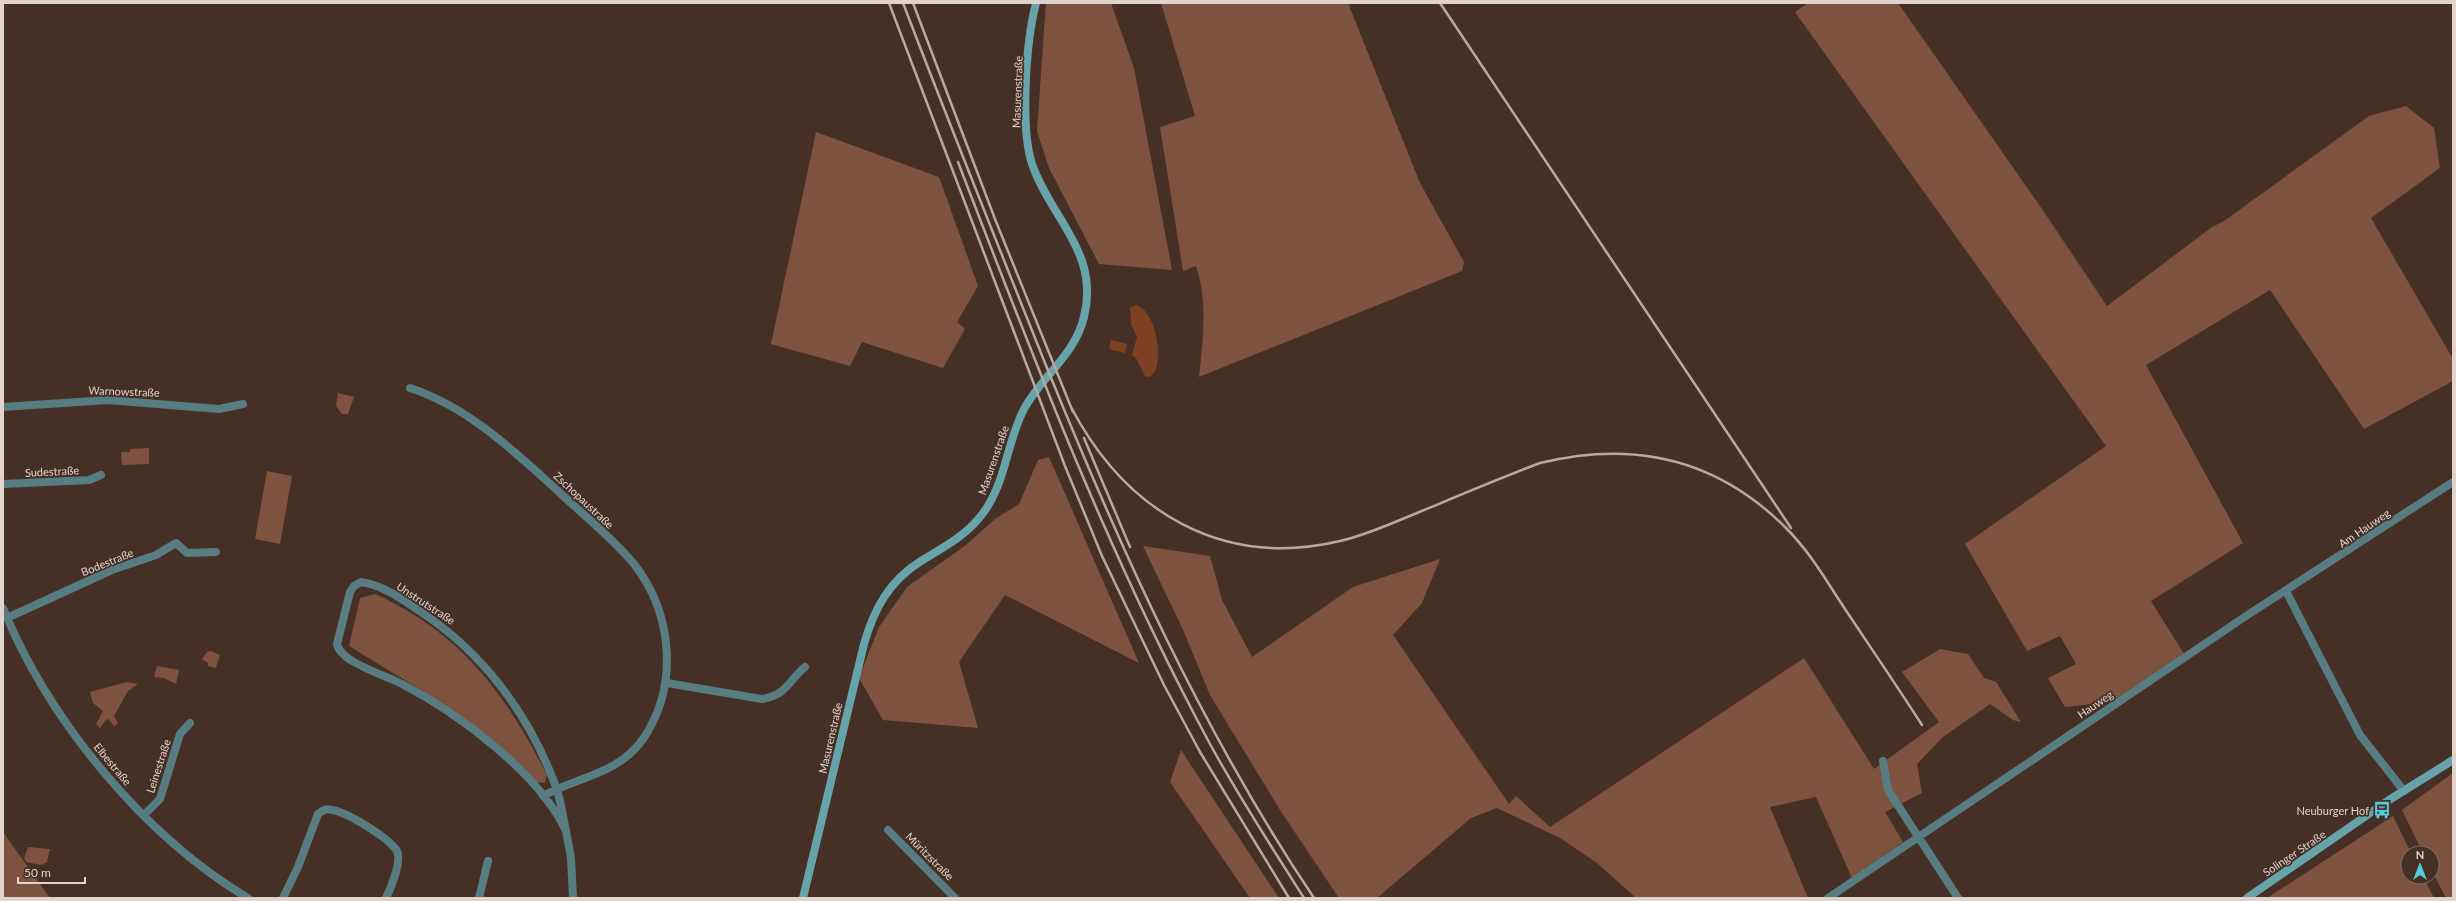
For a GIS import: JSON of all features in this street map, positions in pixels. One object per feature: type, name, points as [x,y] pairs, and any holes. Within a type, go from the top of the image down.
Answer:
[{"type":"main road","name":"Masurenstraße","points":[[803,898],[864,644],[877,607],[886,592],[907,570],[955,540],[980,517],[997,487],[1014,431],[1026,407],[1070,350],[1084,317],[1087,293],[1081,255],[1074,238],[1042,186],[1032,164],[1027,141],[1027,82],[1032,24],[1036,3]]},
{"type":"main road","name":"Solinger Straße","points":[[2247,898],[2404,791],[2453,760]]},
{"type":"street","name":"Zschopaustraße","points":[[410,388],[429,394],[476,421],[532,467],[626,555],[645,581],[656,604],[665,635],[667,683],[660,706],[643,740],[630,753],[600,773],[556,788],[543,796]]},
{"type":"street","name":"Warnowstraße","points":[[3,407],[108,400],[219,409],[243,404]]},
{"type":"street","name":"Sudestraße","points":[[3,484],[89,480],[101,475]]},
{"type":"street","name":"Am Hauweg","points":[[2286,592],[2453,482]]},
{"type":"street","name":"Bodestraße","points":[[7,618],[112,570],[156,555],[176,544],[187,553],[216,552]]},
{"type":"street","name":"Unstrutstraße","points":[[566,831],[558,814],[543,796],[501,753],[447,711],[387,676],[346,658],[338,650],[337,644],[350,592],[354,586],[362,582],[370,583],[399,597],[456,636],[471,650],[501,685],[526,723],[556,788],[566,831],[571,858],[573,898]]},
{"type":"street","points":[[2286,592],[2360,735],[2404,791]]},
{"type":"street","name":"Hauweg","points":[[1828,898],[1916,837],[2246,616],[2286,592]]},
{"type":"street","name":"Elbestraße","points":[[3,608],[36,675],[64,719],[108,776],[144,815],[189,855],[248,898]]},
{"type":"street","points":[[667,683],[762,698],[774,697],[789,687],[796,675],[805,668]]},
{"type":"street","name":"Leinestraße","points":[[144,815],[160,799],[180,734],[190,723]]},
{"type":"street","points":[[1883,762],[1888,790],[1916,837],[1958,898]]},
{"type":"street","points":[[283,898],[298,867],[318,814],[325,809],[333,810],[362,824],[381,837],[397,851],[397,866],[386,898]]},
{"type":"street","name":"Müritzstraße","points":[[888,830],[956,898]]},
{"type":"street","points":[[479,898],[488,860]]},
{"type":"shaded area","points":[[1046,3],[1111,3],[1134,68],[1172,270],[1099,264],[1049,168],[1037,131]]},
{"type":"shaded area","points":[[1161,3],[1348,3],[1420,183],[1464,262],[1462,271],[1199,377],[1204,321],[1200,280],[1196,266],[1183,271],[1160,127],[1195,116]]},
{"type":"shaded area","points":[[1808,3],[1898,3],[2042,209],[2107,306],[2212,227],[2224,221],[2369,116],[2406,106],[2434,128],[2440,168],[2371,218],[2453,359],[2453,381],[2364,429],[2270,290],[2146,365],[2243,543],[2151,601],[2184,654],[2111,702],[2065,707],[2048,678],[2076,664],[2060,636],[2027,651],[1965,544],[2106,446],[1795,12]]},
{"type":"shaded area","points":[[816,132],[939,177],[978,286],[957,322],[965,329],[943,368],[862,342],[850,366],[771,344]]},
{"type":"shaded area","points":[[1136,305],[1143,309],[1149,317],[1157,340],[1158,362],[1155,371],[1150,377],[1145,376],[1136,358],[1132,355],[1137,337],[1131,324],[1130,308]]},
{"type":"shaded area","points":[[1111,340],[1127,344],[1125,353],[1109,349]]},
{"type":"shaded area","points":[[338,393],[354,397],[348,414],[342,414],[336,406]]},
{"type":"shaded area","points":[[149,448],[149,464],[122,465],[121,452],[130,452],[130,449]]},
{"type":"shaded area","points":[[1049,457],[1139,663],[1005,595],[959,662],[978,728],[883,720],[859,678],[879,627],[907,587],[966,545],[995,519],[1019,504],[1038,460]]},
{"type":"shaded area","points":[[267,471],[292,476],[280,544],[255,539]]},
{"type":"shaded area","points":[[1143,546],[1210,556],[1222,600],[1252,657],[1353,587],[1440,559],[1422,603],[1393,635],[1509,804],[1516,796],[1550,827],[1804,658],[1874,769],[1939,722],[1902,672],[1940,649],[1968,654],[1984,678],[1996,682],[2021,722],[2013,720],[1990,704],[1943,737],[1917,764],[1922,793],[1885,812],[1903,842],[1852,878],[1816,797],[1770,807],[1808,898],[1636,898],[1597,863],[1560,838],[1497,808],[1471,818],[1377,898],[1339,898],[1280,810],[1210,695],[1184,632]]},
{"type":"shaded area","points":[[375,594],[432,627],[478,668],[497,692],[531,745],[547,775],[545,783],[537,782],[429,695],[349,646],[360,598]]},
{"type":"shaded area","points":[[211,651],[220,655],[216,668],[208,666],[208,663],[202,659],[207,652]]},
{"type":"shaded area","points":[[157,666],[179,670],[176,684],[164,678],[154,677]]},
{"type":"shaded area","points":[[127,682],[138,684],[128,691],[114,716],[118,723],[114,726],[108,719],[100,728],[96,724],[103,711],[93,703],[90,692]]},
{"type":"shaded area","points":[[1181,750],[1279,898],[1250,898],[1170,782]]},
{"type":"shaded area","points":[[2453,773],[2453,898],[2446,898],[2439,885],[2440,845],[2419,845],[2402,810]]},
{"type":"shaded area","points":[[2393,816],[2407,845],[2400,845],[2400,885],[2427,885],[2434,898],[2267,898]]},
{"type":"shaded area","points":[[3,832],[50,898],[3,898]]},
{"type":"shaded area","points":[[28,847],[50,849],[47,862],[41,865],[26,862],[24,858]]},
{"type":"railway","points":[[889,3],[1065,466],[1102,556],[1164,685],[1200,752],[1289,898]]},
{"type":"railway","points":[[903,3],[955,138],[1073,432],[1134,570],[1199,704],[1235,770],[1273,835],[1314,898]]},
{"type":"railway","points":[[913,3],[995,219],[1073,412]]},
{"type":"railway","points":[[1440,3],[1791,528]]},
{"type":"railway","points":[[958,162],[1015,310],[1075,457],[1139,602],[1173,673],[1221,764],[1304,898]]},
{"type":"railway","points":[[1071,407],[1094,444],[1120,476],[1149,503],[1182,524],[1218,539],[1256,547],[1297,548],[1360,536],[1540,463],[1575,456],[1609,454],[1641,455],[1673,461],[1703,471],[1733,486],[1760,505],[1787,529],[1803,547],[1922,725]]},
{"type":"railway","points":[[1084,438],[1130,547]]},
{"type":"place","name":"Neuburger Hof","points":[[2382,810]]}]
